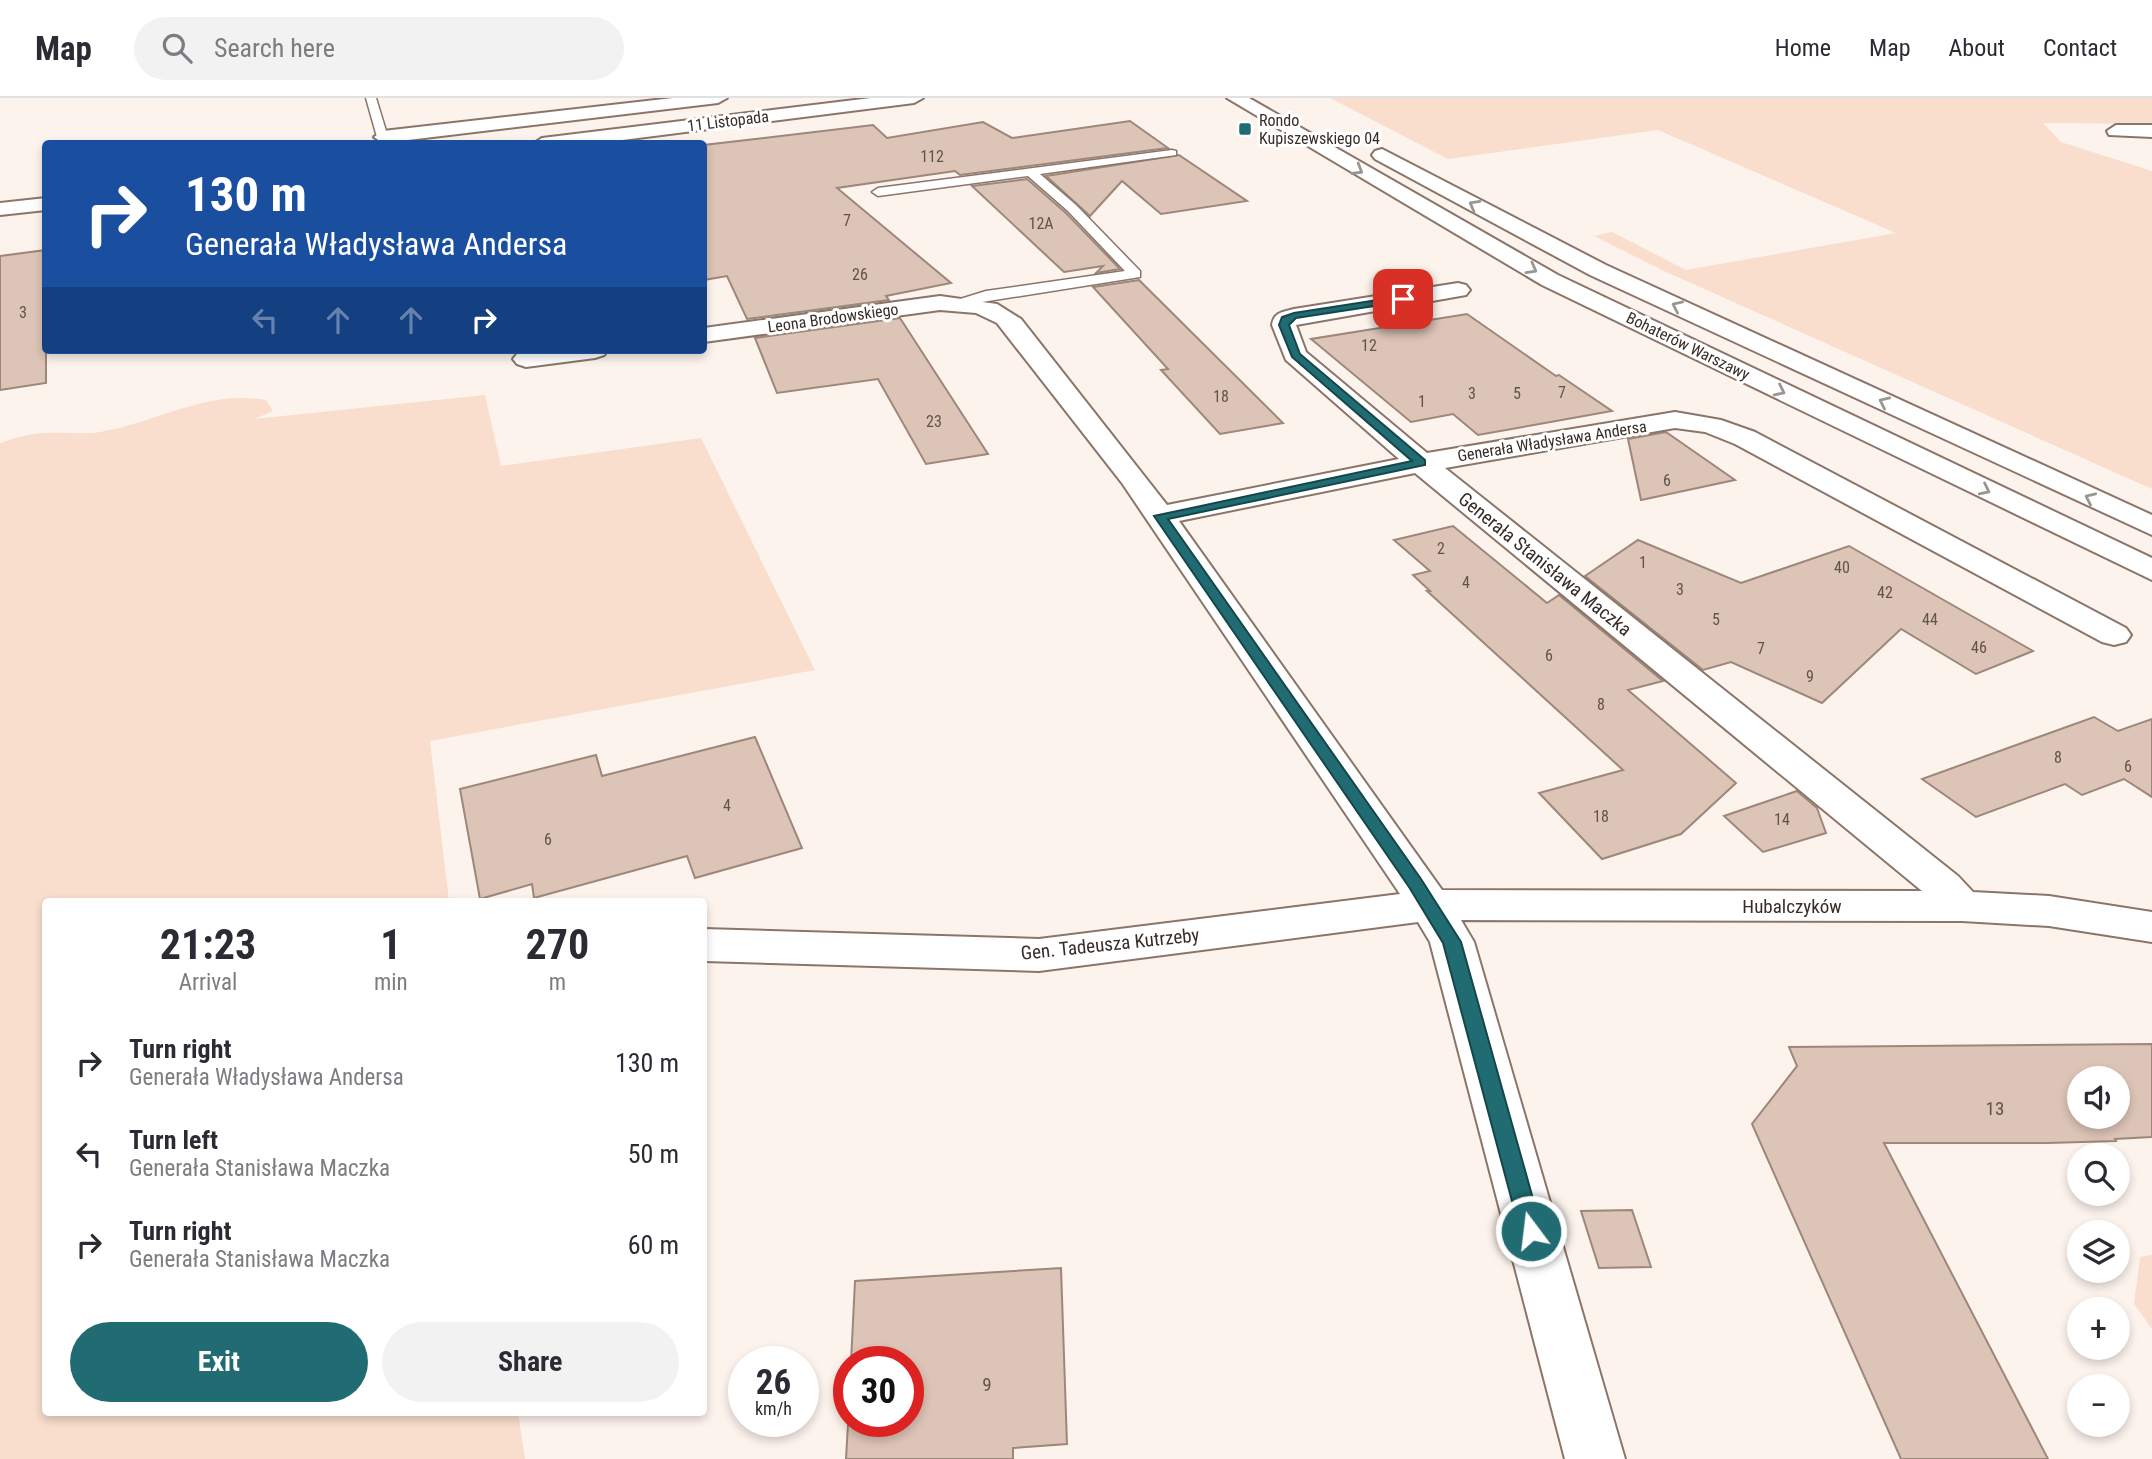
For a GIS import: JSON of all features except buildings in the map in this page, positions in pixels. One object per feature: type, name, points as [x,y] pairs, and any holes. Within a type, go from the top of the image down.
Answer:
[{"type":"street","points":[[384,140],[716,98]]},
{"type":"street","name":"11 Listopada","points":[[574,140],[914,98]]},
{"type":"street","name":"Bohaterów Warszawy","points":[[1236,98],[1550,280],[2152,570]]},
{"type":"street","name":"Bohaterów Warszawy","points":[[1277,98],[1598,270],[2152,526]]},
{"type":"street","points":[[2116,131],[2152,131]]},
{"type":"street","points":[[0,209],[42,204]]},
{"type":"street","name":"Generała Stanisława Maczka","points":[[1458,290],[1294,316],[1285,319],[1284,325],[1295,355],[1421,463],[1943,886],[1962,906]]},
{"type":"street","name":"Leona Brodowskiego","points":[[707,335],[940,303],[962,303],[993,311],[1007,319],[1160,516],[1430,905],[1452,942],[1595,1459]]},
{"type":"street","points":[[526,359],[564,354]]},
{"type":"street","name":"Generała Władysława Andersa","points":[[1160,516],[1421,463],[1675,421],[1697,422],[1727,429],[1745,438],[2114,635]]},
{"type":"street","name":"Hubalczyków","points":[[1430,905],[1962,906],[2049,911],[2152,927]]},
{"type":"street","name":"Gen. Tadeusza Kutrzeby","points":[[707,944],[1039,955],[1430,905]]},
{"type":"lane","points":[[371,98],[384,140]]},
{"type":"lane","points":[[878,192],[1172,153]]},
{"type":"lane","points":[[962,303],[986,295],[1135,274],[1072,208],[1031,172]]},
{"type":"shaded area","points":[[1330,98],[2152,98],[2152,124],[2043,123],[2061,142],[2152,171],[2152,489],[1664,271],[1594,236],[1612,232],[1686,270],[1896,233],[1658,130],[1448,159]]},
{"type":"shaded area","points":[[485,395],[501,466],[701,438],[815,670],[430,741],[449,898],[42,898],[42,1416],[519,1416],[525,1459],[0,1459],[0,443],[35,434],[100,432],[223,399],[266,400],[273,411],[254,419]]},
{"type":"shaded area","points":[[2152,1255],[2152,1329],[2134,1304],[2140,1257]]},
{"type":"place","name":"Rondo Kupiszewskiego 04","points":[[1245,129]]},
{"type":"route","points":[[1403,299],[1294,316],[1285,319],[1284,325],[1295,355],[1421,463],[1160,516],[1415,883],[1452,942],[1531,1231]]}]
